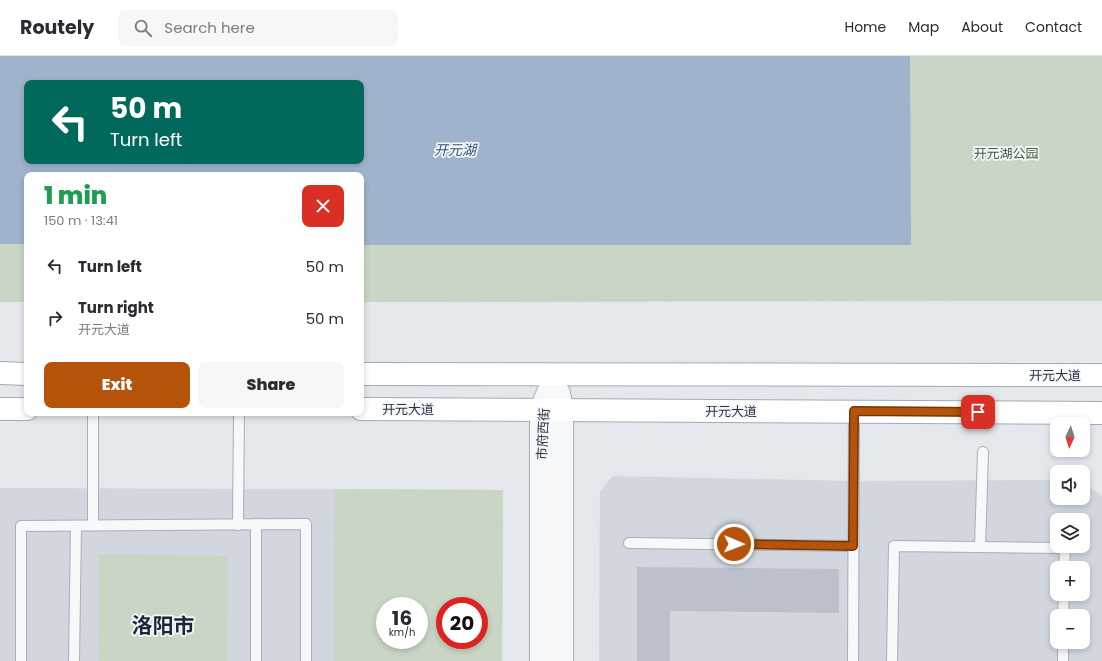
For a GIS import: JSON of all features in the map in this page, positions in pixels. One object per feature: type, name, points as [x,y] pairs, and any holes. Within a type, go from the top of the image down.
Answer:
[{"type":"main road","points":[[0,374],[24,374]]},
{"type":"main road","name":"开元大道","points":[[364,374],[1102,375]]},
{"type":"main road","points":[[0,409],[24,409]]},
{"type":"main road","name":"开元大道","points":[[364,409],[1102,413]]},
{"type":"street","name":"市府西街","points":[[541,661],[552,409],[555,375]]},
{"type":"street","name":"市府西街","points":[[552,409],[562,661]]},
{"type":"lane","points":[[853,661],[854,411]]},
{"type":"lane","points":[[93,416],[93,525]]},
{"type":"lane","points":[[238,525],[239,416]]},
{"type":"lane","points":[[980,547],[983,452]]},
{"type":"lane","points":[[256,524],[256,661]]},
{"type":"lane","points":[[21,661],[21,526],[306,524],[306,661]]},
{"type":"lane","points":[[74,661],[76,526]]},
{"type":"lane","points":[[629,543],[853,546]]},
{"type":"lane","points":[[892,661],[894,546],[1065,548],[1064,561]]},
{"type":"lane","points":[[1063,649],[1063,661]]},
{"type":"shaded area","points":[[613,476],[854,481],[1050,480],[1050,505],[1090,505],[1090,488],[1102,496],[1102,661],[599,661],[600,491]]},
{"type":"shaded area","points":[[0,488],[503,490],[502,661],[0,661]]},
{"type":"green space","name":"开元湖公园","points":[[910,56],[1102,56],[1102,301],[364,302],[364,245],[910,245]]},
{"type":"green space","points":[[0,244],[24,244],[24,302],[0,302]]},
{"type":"green space","points":[[335,489],[503,490],[502,661],[334,661]]},
{"type":"green space","points":[[99,554],[228,556],[227,661],[98,661]]},
{"type":"water","name":"开元湖","points":[[0,56],[910,56],[911,245],[364,245],[364,172],[24,172],[24,244],[0,244]]},
{"type":"building","points":[[637,567],[839,569],[839,613],[670,611],[670,661],[637,661]]},
{"type":"district","name":"洛阳市","points":[[163,625]]},
{"type":"route","points":[[734,544],[853,546],[854,411],[978,412]]}]
